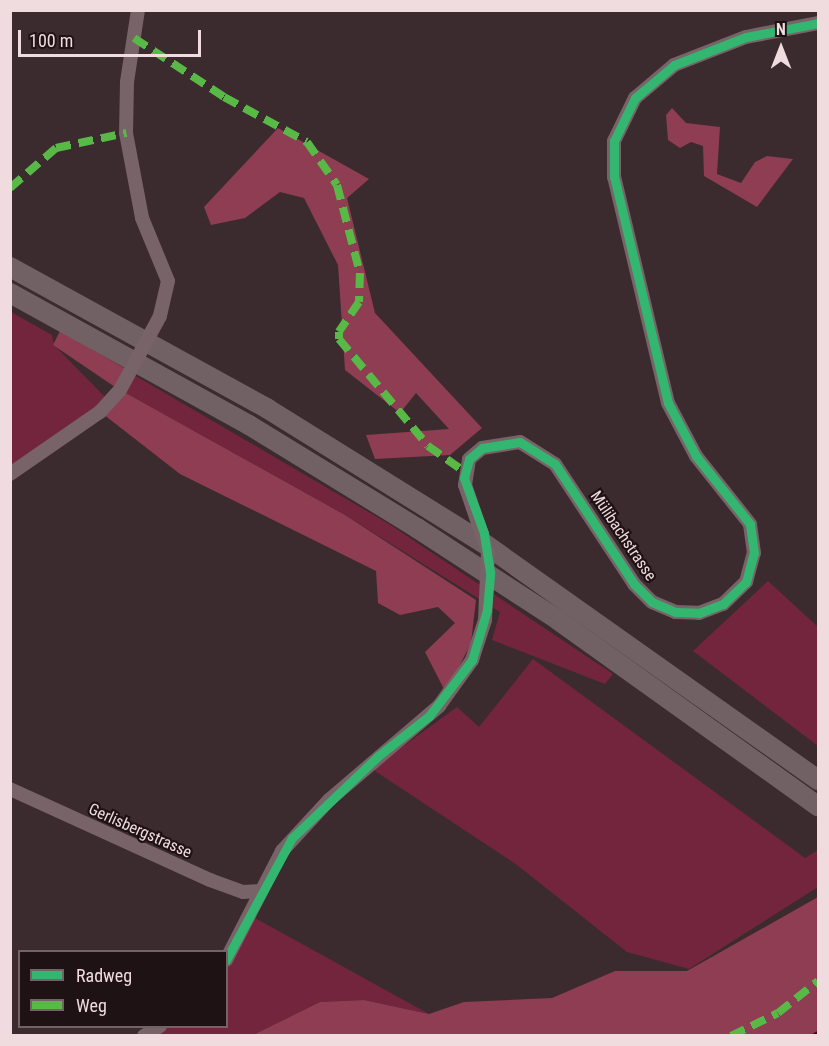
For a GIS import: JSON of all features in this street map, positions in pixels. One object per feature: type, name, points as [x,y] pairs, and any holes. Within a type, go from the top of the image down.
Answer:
[{"type":"highway","points":[[10,267],[268,409],[472,536],[819,780]]},
{"type":"highway","points":[[10,293],[239,419],[417,528],[595,646],[819,806]]},
{"type":"street","points":[[10,474],[100,412],[120,390],[160,316],[168,281],[142,218],[126,133],[127,82],[138,10]]},
{"type":"street","name":"Mülibachstrasse","points":[[228,956],[260,891],[305,823],[449,695],[472,660],[485,620],[488,552],[465,484],[469,459],[483,448],[520,442],[555,464],[634,584],[652,602],[675,612],[699,613],[723,604],[746,582],[754,553],[750,524],[696,456],[668,403],[614,177],[614,141],[635,98],[674,64],[746,37],[819,23]]},
{"type":"street","name":"Gerlisbergstrasse","points":[[10,789],[210,880],[243,892],[260,891]]},
{"type":"shaded area","points":[[672,108],[686,123],[720,127],[717,174],[741,183],[755,162],[767,156],[793,159],[757,207],[704,176],[703,146],[691,142],[680,148],[668,140],[666,115]]},
{"type":"shaded area","points":[[278,128],[369,179],[347,198],[375,313],[482,428],[450,455],[375,459],[366,435],[449,429],[416,393],[400,413],[345,370],[338,265],[304,198],[280,192],[245,218],[211,225],[204,207]]},
{"type":"shaded area","points":[[11,312],[52,335],[54,345],[108,400],[11,479]]},
{"type":"shaded area","points":[[60,331],[126,369],[115,387],[53,345]]},
{"type":"shaded area","points":[[134,375],[389,524],[613,674],[605,684],[492,640],[500,612],[345,515],[124,392]]},
{"type":"shaded area","points":[[124,392],[345,515],[476,600],[471,643],[446,693],[425,652],[455,623],[438,607],[400,615],[378,603],[376,571],[180,474],[103,414]]},
{"type":"shaded area","points":[[768,581],[818,627],[818,746],[693,651]]},
{"type":"shaded area","points":[[533,659],[805,858],[818,850],[818,887],[689,969],[627,952],[517,865],[372,769],[457,707],[479,727]]},
{"type":"shaded area","points":[[818,897],[818,1035],[253,1035],[320,1002],[364,1000],[429,1014],[464,1002],[552,998],[615,971],[687,971]]},
{"type":"shaded area","points":[[253,917],[429,1014],[364,1000],[320,1002],[253,1035],[150,1036],[166,1028],[228,1028],[228,964]]},
{"type":"waterway","points":[[813,1036],[818,1033]]},
{"type":"marked path","points":[[134,38],[224,97],[307,142],[337,185],[360,273],[359,302],[339,332],[339,339],[428,446],[465,472]]},
{"type":"marked path","points":[[10,188],[56,148],[126,133]]},
{"type":"marked path","points":[[731,1036],[778,1013],[818,981]]},
{"type":"cycle path","points":[[228,956],[292,838],[378,756],[429,716],[472,660],[487,610],[490,572],[484,533],[464,478],[469,459],[482,448],[520,442],[555,464],[634,584],[652,602],[675,612],[699,613],[723,604],[746,582],[754,553],[750,524],[696,456],[668,403],[614,177],[614,141],[635,98],[674,65],[746,37],[818,23]]}]
